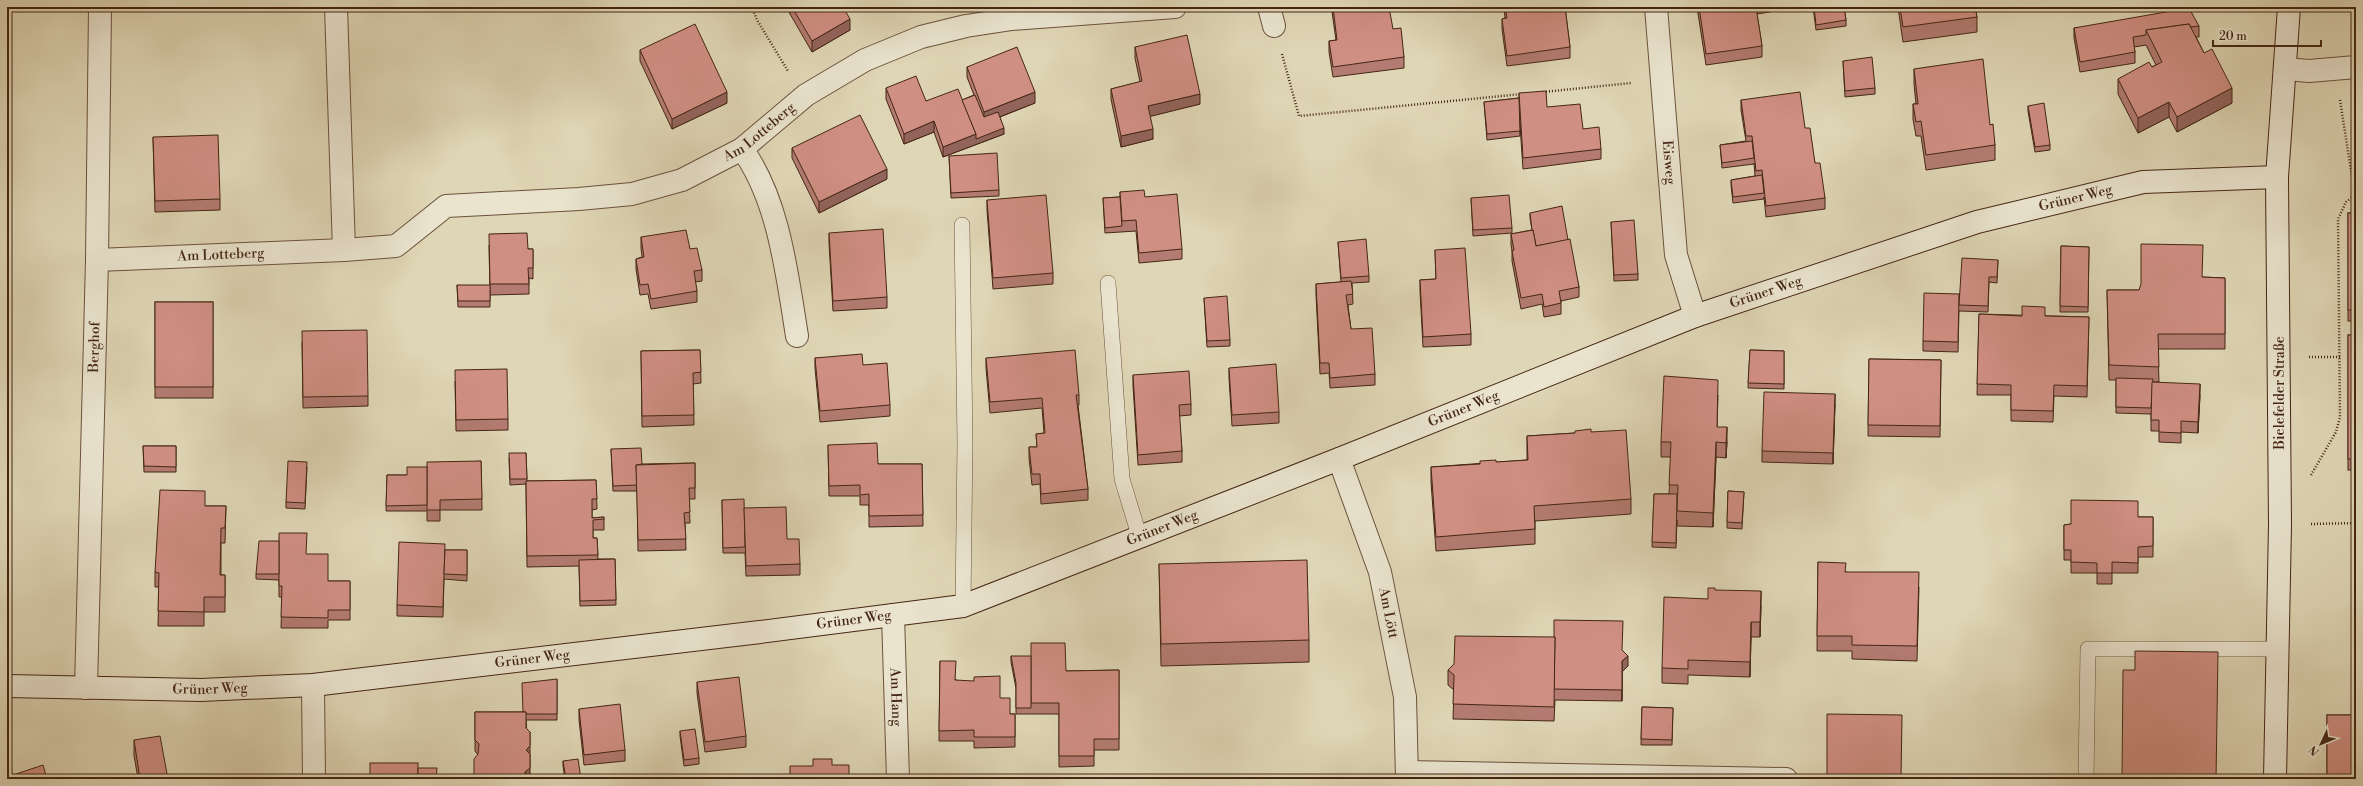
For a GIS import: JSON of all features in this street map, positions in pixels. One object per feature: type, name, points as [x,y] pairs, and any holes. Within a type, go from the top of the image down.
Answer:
[{"type":"street","name":"Berghof","points":[[86,688],[97,260],[100,7]]},
{"type":"street","points":[[336,7],[344,250]]},
{"type":"street","name":"Am Lotteberg","points":[[97,260],[344,250],[396,246],[446,206],[579,200],[632,194],[682,180],[742,149],[806,95],[865,60],[921,37],[966,26],[1012,19],[1175,7]]},
{"type":"street","name":"Eisweg","points":[[1656,7],[1676,255],[1695,316]]},
{"type":"street","name":"Bielefelder Straße","points":[[2275,779],[2280,525],[2277,177],[2286,69],[2285,8]]},
{"type":"street","points":[[2286,69],[2346,69]]},
{"type":"street","points":[[742,149],[756,168],[782,246],[797,336]]},
{"type":"street","name":"Grüner Weg","points":[[7,686],[201,690],[313,685],[963,606],[1139,535],[1339,459],[1695,316],[1977,222],[2143,182],[2277,177]]},
{"type":"street","name":"Am Lött","points":[[1339,459],[1380,572],[1405,696],[1407,776],[1786,779]]},
{"type":"street","name":"Am Hang","points":[[893,615],[898,779]]},
{"type":"street","points":[[313,685],[314,779]]},
{"type":"lane","points":[[962,225],[965,443],[963,606]]},
{"type":"lane","points":[[1108,283],[1122,479],[1139,535]]},
{"type":"lane","points":[[2086,779],[2088,649],[2278,649]]},
{"type":"path","points":[[752,7],[757,20],[784,65],[806,95]]},
{"type":"path","points":[[1271,17],[1299,116],[1527,94]]},
{"type":"path","points":[[2308,480],[2336,432],[2340,417],[2338,219],[2346,202],[2355,196],[2346,69]]},
{"type":"path","points":[[1534,93],[1662,81]]},
{"type":"path","points":[[2280,525],[2356,523]]},
{"type":"building","points":[[792,7],[843,7],[850,19],[812,41]]},
{"type":"building","points":[[1333,7],[1374,7],[1374,9],[1389,7],[1393,29],[1401,28],[1404,57],[1333,67],[1329,41],[1337,40]]},
{"type":"building","points":[[1505,7],[1565,7],[1570,47],[1507,56],[1502,19],[1507,18]]},
{"type":"building","points":[[1699,7],[1756,7],[1762,46],[1706,54]]},
{"type":"building","points":[[1814,7],[1844,7],[1846,20],[1816,25]]},
{"type":"building","points":[[1900,7],[1975,7],[1977,17],[1903,27]]},
{"type":"building","points":[[2189,8],[2199,26],[2191,27],[2189,24],[2146,30],[2146,35],[2133,37],[2135,52],[2080,62],[2074,28]]},
{"type":"building","points":[[695,24],[727,92],[672,119],[640,50]]},
{"type":"building","points":[[2189,24],[2204,53],[2212,49],[2232,88],[2177,117],[2169,102],[2138,118],[2118,79],[2149,62],[2152,67],[2162,62],[2146,30]]},
{"type":"building","points":[[1187,35],[1200,94],[1148,106],[1153,129],[1121,136],[1111,89],[1142,81],[1135,47]]},
{"type":"building","points":[[1017,47],[1035,92],[984,112],[967,67]]},
{"type":"building","points":[[1872,57],[1875,88],[1845,91],[1843,61]]},
{"type":"building","points":[[1983,59],[1990,125],[1993,124],[1995,145],[1926,155],[1921,121],[1916,122],[1913,104],[1918,104],[1914,69]]},
{"type":"building","points":[[916,76],[926,101],[958,89],[976,134],[943,147],[934,121],[904,134],[886,88]]},
{"type":"building","points":[[1546,91],[1547,107],[1580,104],[1583,129],[1599,127],[1601,149],[1523,158],[1519,93]]},
{"type":"building","points":[[1800,92],[1805,128],[1810,128],[1815,163],[1820,163],[1825,198],[1766,206],[1762,170],[1756,171],[1752,136],[1746,136],[1741,100]]},
{"type":"building","points":[[975,95],[984,117],[998,112],[1004,128],[976,139],[976,134],[962,100]]},
{"type":"building","points":[[1519,98],[1520,131],[1487,134],[1484,102]]},
{"type":"building","points":[[2044,103],[2050,145],[2035,147],[2028,106]]},
{"type":"building","points":[[860,115],[887,169],[819,202],[792,148]]},
{"type":"building","points":[[218,135],[220,199],[155,201],[153,137]]},
{"type":"building","points":[[1752,141],[1754,158],[1722,163],[1720,145]]},
{"type":"building","points":[[997,153],[999,190],[951,193],[949,156]]},
{"type":"building","points":[[1762,175],[1764,193],[1733,197],[1731,180]]},
{"type":"building","points":[[1144,190],[1145,197],[1177,194],[1182,249],[1139,253],[1136,220],[1122,221],[1120,192]]},
{"type":"building","points":[[1046,195],[1053,273],[993,278],[987,200]]},
{"type":"building","points":[[1509,195],[1512,228],[1473,230],[1471,198]]},
{"type":"building","points":[[1120,197],[1122,226],[1105,228],[1103,198]]},
{"type":"building","points":[[1562,206],[1568,240],[1536,246],[1530,213]]},
{"type":"building","points":[[2348,213],[2356,213],[2356,310],[2348,310]]},
{"type":"building","points":[[1634,220],[1638,274],[1614,275],[1611,222]]},
{"type":"building","points":[[883,229],[887,297],[833,301],[829,233]]},
{"type":"building","points":[[686,230],[690,249],[697,248],[702,270],[694,271],[697,291],[651,299],[648,284],[640,285],[636,259],[644,257],[641,237]]},
{"type":"building","points":[[1533,230],[1536,246],[1570,239],[1579,287],[1559,291],[1561,303],[1544,307],[1542,294],[1521,298],[1512,251],[1514,250],[1511,234]]},
{"type":"building","points":[[527,233],[528,249],[533,249],[533,268],[528,268],[529,284],[490,284],[489,234]]},
{"type":"building","points":[[1366,239],[1369,276],[1341,278],[1338,242]]},
{"type":"building","points":[[2141,244],[2203,245],[2202,277],[2225,278],[2225,334],[2158,334],[2159,367],[2109,365],[2107,290],[2139,290],[2141,284]]},
{"type":"building","points":[[2061,246],[2089,247],[2088,307],[2060,306]]},
{"type":"building","points":[[1465,248],[1471,334],[1423,337],[1420,280],[1436,279],[1435,250]]},
{"type":"building","points":[[1962,258],[1998,260],[1997,277],[1989,277],[1988,306],[1959,305]]},
{"type":"building","points":[[1351,281],[1353,294],[1346,295],[1351,329],[1372,328],[1375,374],[1330,378],[1329,363],[1320,363],[1316,284]]},
{"type":"building","points":[[457,285],[490,285],[490,301],[458,301]]},
{"type":"building","points":[[1924,293],[1959,294],[1958,342],[1923,341]]},
{"type":"building","points":[[1227,296],[1230,340],[1207,341],[1204,298]]},
{"type":"building","points":[[155,302],[213,302],[213,387],[155,387]]},
{"type":"building","points":[[2022,306],[2045,307],[2045,316],[2089,317],[2087,386],[2054,385],[2053,411],[2011,410],[2011,385],[1977,384],[1979,314],[2022,316]]},
{"type":"building","points":[[367,330],[368,396],[303,397],[302,331]]},
{"type":"building","points":[[2348,335],[2356,335],[2356,459],[2348,459]]},
{"type":"building","points":[[700,350],[701,372],[693,373],[694,415],[642,416],[641,351]]},
{"type":"building","points":[[1075,350],[1079,395],[1076,395],[1088,489],[1041,494],[1040,474],[1032,474],[1029,447],[1037,447],[1036,434],[1045,433],[1042,398],[990,402],[986,358]]},
{"type":"building","points":[[1750,350],[1784,351],[1784,384],[1748,383]]},
{"type":"building","points":[[862,354],[863,365],[887,363],[890,405],[820,411],[815,358]]},
{"type":"building","points":[[1869,359],[1941,360],[1940,426],[1868,425]]},
{"type":"building","points":[[1276,364],[1279,412],[1232,415],[1229,368]]},
{"type":"building","points":[[507,369],[508,419],[456,420],[455,370]]},
{"type":"building","points":[[1189,371],[1191,404],[1179,405],[1182,451],[1138,455],[1133,375]]},
{"type":"building","points":[[1664,376],[1718,380],[1717,427],[1727,427],[1726,443],[1716,442],[1713,513],[1677,511],[1678,485],[1669,485],[1671,442],[1661,442]]},
{"type":"building","points":[[2116,378],[2153,379],[2151,408],[2116,407]]},
{"type":"building","points":[[2152,382],[2200,384],[2198,422],[2181,421],[2181,433],[2159,432],[2159,420],[2151,420]]},
{"type":"building","points":[[1764,392],[1835,394],[1833,453],[1762,451]]},
{"type":"building","points":[[1591,429],[1591,432],[1626,430],[1631,499],[1534,506],[1535,529],[1436,537],[1431,467],[1480,464],[1480,461],[1496,460],[1496,462],[1528,460],[1527,436],[1575,433],[1575,431]]},
{"type":"building","points":[[877,443],[878,464],[922,464],[923,515],[869,516],[869,494],[860,495],[860,485],[829,486],[828,445]]},
{"type":"building","points":[[143,446],[176,446],[176,467],[144,466]]},
{"type":"building","points":[[641,448],[642,464],[636,465],[637,485],[613,486],[611,449]]},
{"type":"building","points":[[509,453],[526,453],[527,479],[510,479]]},
{"type":"building","points":[[288,461],[307,462],[305,503],[286,502]]},
{"type":"building","points":[[481,461],[482,499],[440,500],[440,510],[427,510],[427,462]]},
{"type":"building","points":[[695,463],[695,488],[689,488],[690,512],[684,513],[686,539],[638,540],[636,465]]},
{"type":"building","points":[[407,467],[427,467],[427,505],[386,506],[387,475],[407,475]]},
{"type":"building","points":[[596,480],[597,499],[592,499],[592,518],[604,517],[604,519],[593,520],[593,538],[597,538],[598,555],[527,556],[526,481]]},
{"type":"building","points":[[160,490],[205,491],[205,506],[226,506],[225,528],[221,528],[220,575],[225,575],[225,597],[204,597],[204,612],[158,611],[159,573],[155,572]]},
{"type":"building","points":[[1728,491],[1744,492],[1742,523],[1727,522]]},
{"type":"building","points":[[1654,494],[1677,494],[1676,543],[1652,542]]},
{"type":"building","points":[[744,499],[745,547],[723,548],[722,500]]},
{"type":"building","points":[[2071,500],[2138,501],[2138,517],[2153,517],[2153,546],[2138,547],[2138,563],[2112,562],[2112,573],[2097,573],[2097,563],[2071,562],[2071,550],[2064,550],[2064,525],[2071,524]]},
{"type":"building","points":[[786,507],[787,539],[799,539],[800,564],[746,566],[744,508]]},
{"type":"building","points":[[279,533],[307,533],[306,554],[328,554],[328,581],[350,581],[350,610],[328,610],[328,618],[281,617],[282,586],[279,586]]},
{"type":"building","points":[[259,541],[279,541],[279,574],[256,574]]},
{"type":"building","points":[[399,542],[445,544],[443,607],[397,605]]},
{"type":"building","points":[[445,550],[467,550],[467,575],[444,574]]},
{"type":"building","points":[[615,559],[616,600],[580,601],[579,560]]},
{"type":"building","points":[[1307,560],[1309,640],[1161,644],[1159,564]]},
{"type":"building","points":[[1818,562],[1846,563],[1845,572],[1919,572],[1917,646],[1852,645],[1852,636],[1817,636]]},
{"type":"building","points":[[1708,588],[1715,588],[1715,590],[1761,591],[1760,622],[1751,622],[1750,662],[1688,660],[1688,669],[1662,668],[1664,597],[1708,599]]},
{"type":"building","points":[[1554,620],[1623,621],[1622,650],[1628,656],[1622,661],[1622,690],[1554,689]]},
{"type":"building","points":[[1455,636],[1555,637],[1554,707],[1453,704],[1454,675],[1448,670],[1454,664]]},
{"type":"building","points":[[1031,643],[1065,643],[1066,671],[1119,670],[1119,739],[1094,739],[1094,756],[1059,756],[1059,703],[1031,703]]},
{"type":"building","points":[[2135,651],[2218,652],[2216,779],[2122,779],[2123,670],[2135,670]]},
{"type":"building","points":[[1011,656],[1031,656],[1031,708],[1016,708],[1016,683]]},
{"type":"building","points":[[940,661],[956,661],[955,680],[974,681],[974,677],[1000,676],[1000,698],[1010,698],[1010,714],[1015,714],[1015,737],[974,737],[974,730],[939,731]]},
{"type":"building","points":[[739,677],[746,736],[705,742],[697,682]]},
{"type":"building","points":[[557,679],[557,714],[526,714],[526,712],[523,712],[522,683]]},
{"type":"building","points":[[620,704],[625,750],[584,755],[579,709]]},
{"type":"building","points":[[1642,707],[1673,708],[1672,740],[1641,739]]},
{"type":"building","points":[[475,712],[526,712],[526,728],[530,732],[530,746],[526,750],[530,754],[530,768],[525,772],[525,779],[474,779],[474,759],[478,754],[479,744],[475,740]]},
{"type":"building","points":[[1827,714],[1902,715],[1901,779],[1827,779]]},
{"type":"building","points":[[2327,715],[2356,715],[2356,775],[2327,775]]},
{"type":"building","points":[[695,729],[699,758],[684,760],[680,731]]},
{"type":"building","points":[[160,736],[168,779],[140,779],[134,740]]},
{"type":"building","points":[[578,759],[581,779],[566,779],[563,761]]},
{"type":"building","points":[[813,759],[832,759],[832,765],[849,765],[849,779],[790,779],[790,766],[813,766]]},
{"type":"building","points":[[370,763],[418,763],[418,779],[370,779]]},
{"type":"building","points":[[43,765],[47,779],[17,779],[16,774]]},
{"type":"building","points":[[418,768],[437,768],[436,779],[418,779]]}]
